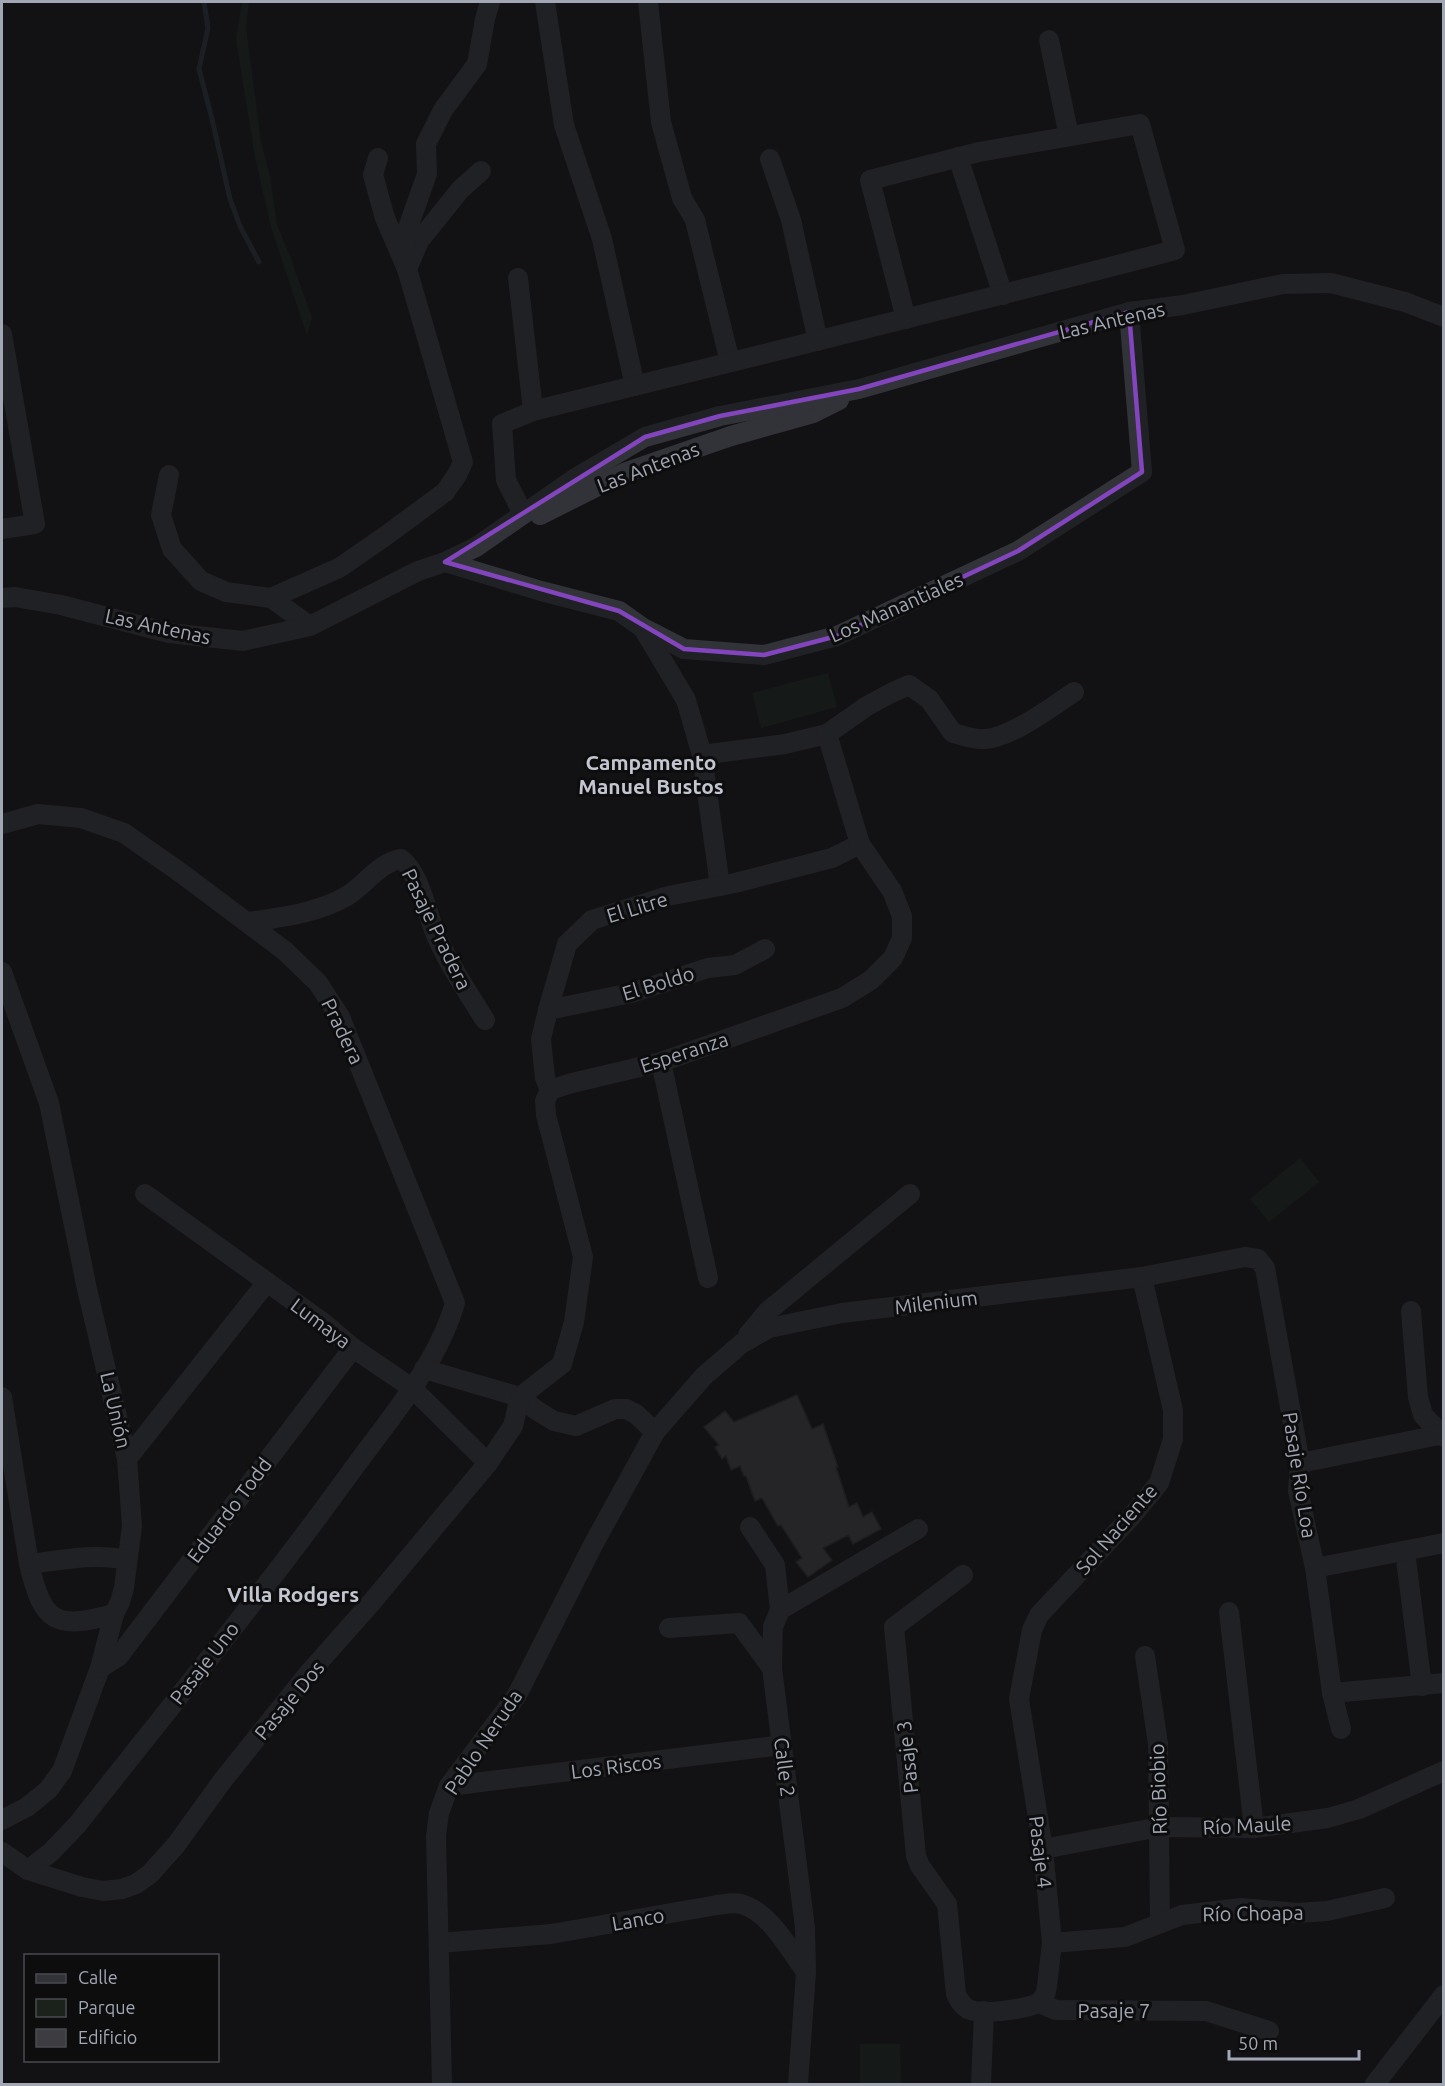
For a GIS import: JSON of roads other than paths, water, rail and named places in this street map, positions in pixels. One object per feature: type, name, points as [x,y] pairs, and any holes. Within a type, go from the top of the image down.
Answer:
[{"type":"street","points":[[407,269],[405,236],[427,174],[426,144],[443,110],[477,64],[490,2]]},
{"type":"street","points":[[545,2],[564,125],[602,239],[635,386]]},
{"type":"street","points":[[648,2],[661,122],[682,198],[695,220],[730,362]]},
{"type":"street","points":[[1049,40],[1069,136]]},
{"type":"street","points":[[523,514],[506,480],[502,424],[532,411],[818,341],[906,319],[1002,295],[1175,250],[1140,124],[958,157],[870,180],[906,319]]},
{"type":"street","points":[[958,157],[1002,295]]},
{"type":"street","points":[[271,598],[339,567],[384,537],[445,492],[463,462],[407,269],[385,218],[373,175],[378,158]]},
{"type":"street","points":[[770,159],[791,220],[818,341]]},
{"type":"street","points":[[407,269],[419,241],[459,190],[480,171]]},
{"type":"street","points":[[518,278],[532,411]]},
{"type":"street","name":"Las Antenas","points":[[476,546],[577,477],[645,437],[720,416],[859,389],[1129,312],[1183,305],[1283,284],[1331,283],[1369,291],[1443,316]]},
{"type":"street","name":"Los Manantiales","points":[[445,561],[541,591],[619,611],[643,628],[684,649],[764,655],[837,636],[1018,551],[1142,472],[1129,312]]},
{"type":"street","points":[[2,334],[35,524],[2,530]]},
{"type":"street","name":"Las Antenas","points":[[2,598],[15,597],[61,605],[169,633],[243,641],[310,626],[418,571],[445,561],[624,473],[731,436],[813,413],[859,389]]},
{"type":"street","points":[[169,475],[161,515],[172,549],[201,581],[226,592],[271,598],[310,626]]},
{"type":"street","points":[[643,628],[686,700],[702,755],[720,886]]},
{"type":"street","points":[[702,755],[785,744],[826,734],[867,706],[909,685],[929,699],[953,733],[982,740],[1007,733],[1037,717],[1074,692]]},
{"type":"street","name":"Esperanza","points":[[550,1090],[661,1062],[842,998],[871,980],[893,958],[902,938],[902,916],[892,891],[860,844],[826,734]]},
{"type":"street","name":"Pradera","points":[[2,824],[38,814],[81,818],[124,833],[249,922],[285,951],[318,983],[340,1017],[456,1303],[451,1319],[412,1388]]},
{"type":"street","name":"El Litre","points":[[550,1090],[545,1078],[542,1039],[548,1010],[567,944],[592,920],[668,896],[720,886],[832,858],[860,844]]},
{"type":"street","name":"Pasaje Pradera","points":[[249,922],[317,909],[347,896],[389,863],[401,859],[408,867],[421,892],[436,935],[456,974],[485,1020]]},
{"type":"street","name":"El Boldo","points":[[548,1010],[631,993],[708,968],[735,965],[765,949]]},
{"type":"street","name":"La Unión","points":[[2,972],[49,1104],[87,1289],[127,1459],[132,1526],[124,1588],[114,1614],[100,1668],[62,1772],[48,1790],[27,1807],[2,1820]]},
{"type":"street","points":[[661,1062],[708,1278]]},
{"type":"street","points":[[520,1397],[562,1365],[574,1322],[583,1257],[546,1115],[544,1101],[550,1090]]},
{"type":"street","name":"Lumaya","points":[[145,1194],[267,1282],[353,1348],[412,1388],[488,1463]]},
{"type":"street","points":[[741,1344],[768,1311],[909,1194]]},
{"type":"street","name":"Milenium","points":[[655,1432],[704,1376],[741,1344],[770,1328],[842,1313],[1142,1277],[1245,1257],[1257,1258]]},
{"type":"street","name":"Pasaje Río Loa","points":[[1257,1258],[1265,1268],[1300,1463],[1298,1491],[1315,1568],[1332,1693],[1341,1729]]},
{"type":"street","name":"Sol Naciente","points":[[1019,1699],[1032,1630],[1039,1615],[1131,1517],[1158,1483],[1173,1439],[1173,1410],[1142,1277]]},
{"type":"street","points":[[127,1459],[267,1282]]},
{"type":"street","points":[[1411,1311],[1418,1396],[1423,1415],[1442,1435]]},
{"type":"street","name":"Eduardo Todd","points":[[100,1668],[119,1656],[353,1348]]},
{"type":"street","points":[[424,1369],[520,1397],[554,1421],[576,1426],[615,1409],[626,1409],[636,1414],[655,1432]]},
{"type":"street","name":"Pasaje Uno","points":[[28,1870],[51,1852],[77,1825],[298,1545],[412,1388]]},
{"type":"street","points":[[2,1397],[29,1564],[35,1589],[42,1604],[51,1616],[62,1622],[86,1622],[114,1614]]},
{"type":"street","name":"Pasaje Dos","points":[[2,1852],[28,1870],[82,1887],[103,1891],[122,1890],[150,1874],[176,1845],[223,1780],[308,1674],[371,1603],[488,1463],[513,1426],[520,1397]]},
{"type":"street","name":"Pablo Neruda","points":[[442,2085],[436,1836],[439,1813],[449,1786],[517,1695],[593,1545],[655,1432]]},
{"type":"street","points":[[1300,1463],[1442,1435]]},
{"type":"street","points":[[750,1527],[775,1565],[780,1610],[918,1529]]},
{"type":"street","points":[[1315,1568],[1443,1543]]},
{"type":"street","points":[[1405,1551],[1422,1686]]},
{"type":"street","points":[[29,1564],[110,1556],[127,1560]]},
{"type":"street","name":"Pasaje 3","points":[[960,2003],[956,1994],[947,1904],[920,1866],[916,1856],[894,1627],[963,1575]]},
{"type":"street","name":"Calle 2","points":[[780,1610],[773,1627],[772,1668],[805,1928],[806,1972],[798,2085]]},
{"type":"street","points":[[1229,1612],[1254,1828]]},
{"type":"street","points":[[669,1628],[739,1623],[772,1668]]},
{"type":"street","name":"Río Biobio","points":[[1145,1656],[1158,1744],[1160,1922]]},
{"type":"street","points":[[1332,1693],[1443,1683]]},
{"type":"street","name":"Pasaje 4","points":[[1019,1699],[1043,1849],[1052,1943],[1047,1986],[1045,1995],[1039,2003]]},
{"type":"street","name":"Los Riscos","points":[[449,1786],[782,1745]]},
{"type":"street","name":"Río Maule","points":[[1043,1849],[1160,1827],[1254,1828],[1328,1818],[1359,1809],[1443,1771]]},
{"type":"street","name":"Río Choapa","points":[[1052,1943],[1125,1937],[1182,1915],[1241,1908],[1298,1913],[1327,1911],[1385,1898]]},
{"type":"street","name":"Lanco","points":[[439,1943],[551,1934],[717,1905],[739,1904],[757,1911],[806,1972]]},
{"type":"street","points":[[1375,2085],[1443,1995]]},
{"type":"street","name":"Pasaje 7","points":[[960,2003],[969,2010],[984,2011],[1026,2008],[1039,2003],[1056,2010],[1206,2011],[1269,2031]]},
{"type":"street","points":[[981,2085],[984,2011]]},
{"type":"waterway","points":[[204,2],[208,28],[199,69],[230,199],[240,226],[259,262]]},
{"type":"district","name":"Campamento Manuel Bustos","points":[[651,774]]},
{"type":"district","name":"Villa Rodgers","points":[[293,1594]]}]
